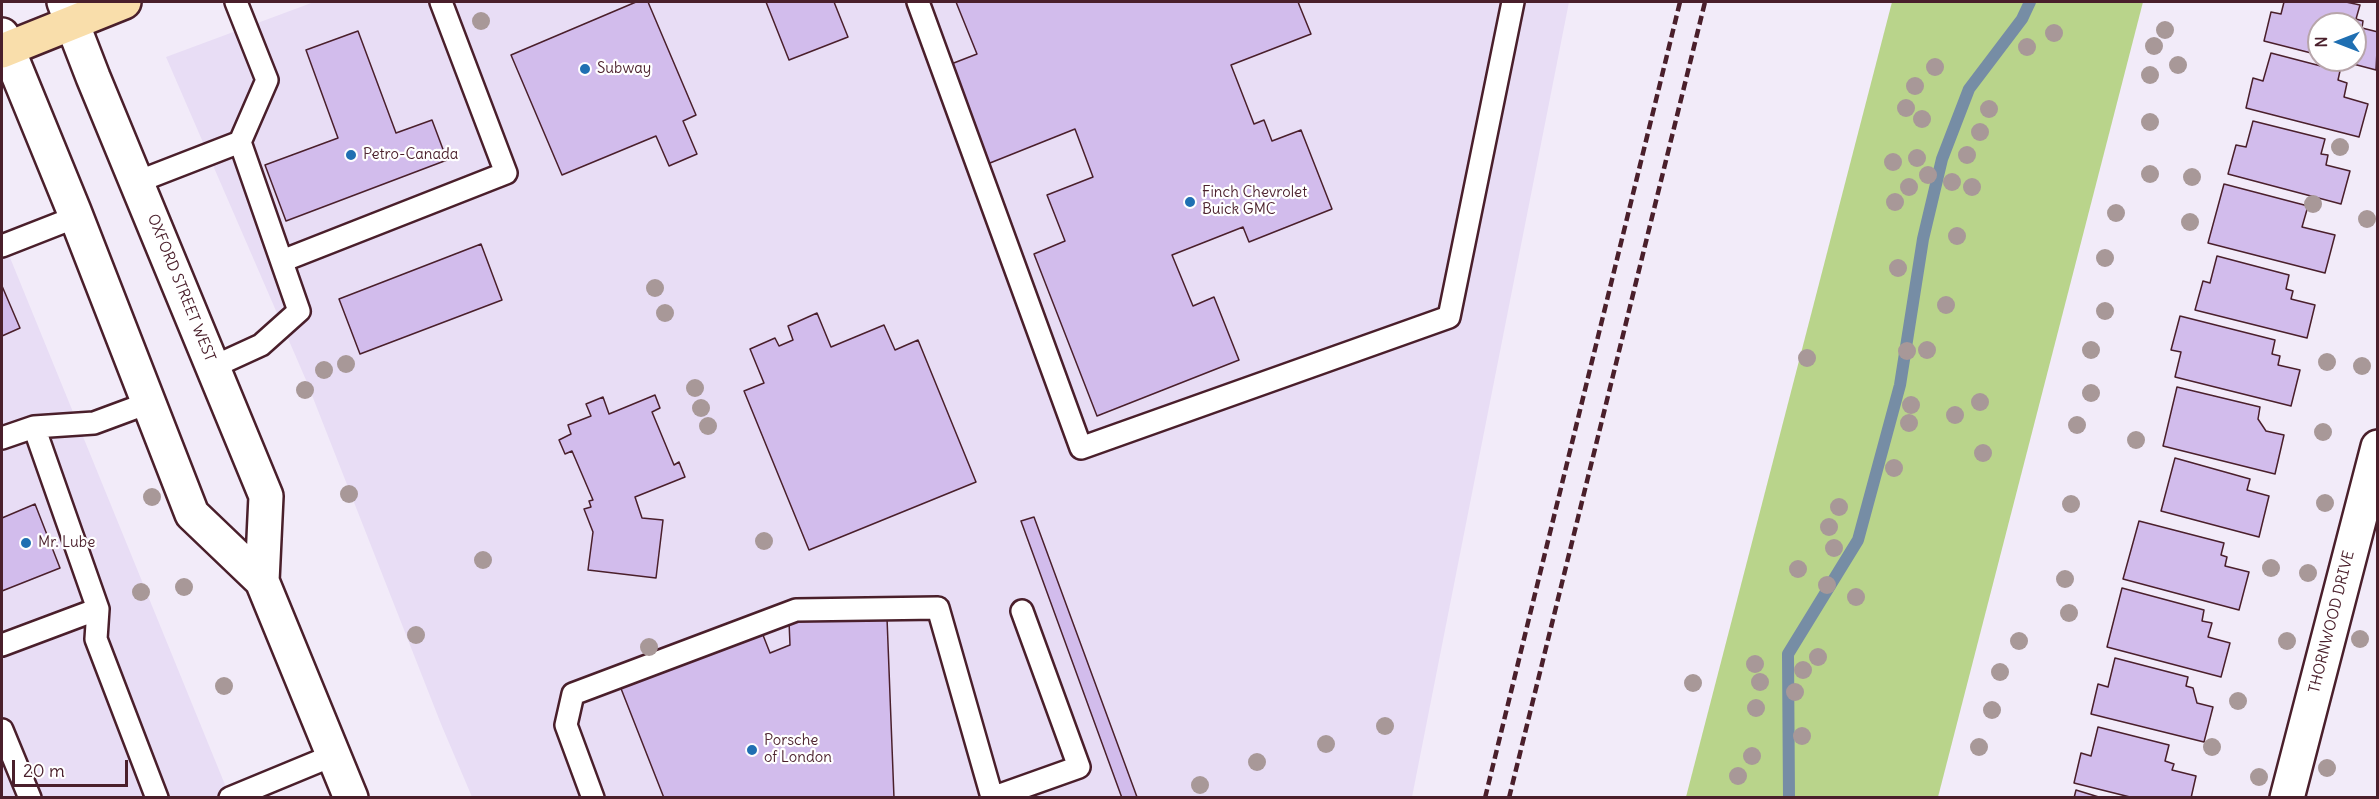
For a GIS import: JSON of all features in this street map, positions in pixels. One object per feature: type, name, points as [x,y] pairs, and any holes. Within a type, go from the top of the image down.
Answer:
[{"type":"main road","points":[[3,45],[68,12],[123,2]]},
{"type":"main road","name":"OXFORD STREET WEST","points":[[68,12],[266,496],[262,581]]},
{"type":"main road","name":"OXFORD STREET WEST","points":[[3,45],[76,217],[192,514],[262,581],[351,798]]},
{"type":"main road","name":"THORNWOOD DRIVE","points":[[2287,798],[2378,447]]},
{"type":"lane","points":[[213,367],[261,345],[299,310],[240,142],[267,80],[236,2]]},
{"type":"lane","points":[[282,261],[506,173],[441,2]]},
{"type":"lane","points":[[918,2],[1081,448],[1449,317],[1513,2]]},
{"type":"lane","points":[[137,182],[240,142]]},
{"type":"lane","points":[[2,246],[76,217]]},
{"type":"lane","points":[[2,438],[34,427],[94,423],[148,403]]},
{"type":"lane","points":[[34,427],[98,609],[96,639],[157,798]]},
{"type":"lane","points":[[593,798],[566,724],[573,694],[796,610],[938,608],[992,797],[1079,767],[1022,611]]},
{"type":"lane","points":[[2,645],[98,609]]},
{"type":"lane","points":[[2,730],[30,798]]},
{"type":"lane","points":[[230,798],[334,755]]},
{"type":"shaded area","points":[[314,2],[1569,2],[1412,797],[472,797],[441,724],[306,380],[166,57]]},
{"type":"shaded area","points":[[2,238],[230,797],[2,797]]},
{"type":"green space","points":[[1892,2],[2143,2],[1938,797],[1686,797]]},
{"type":"building","points":[[636,2],[648,2],[696,115],[683,121],[697,154],[669,166],[656,136],[562,175],[511,55]]},
{"type":"building","points":[[766,2],[834,2],[848,37],[789,60]]},
{"type":"building","name":"Finch Chevrolet Buick GMC","points":[[956,2],[1298,2],[1311,34],[1231,65],[1254,124],[1264,120],[1272,141],[1301,130],[1332,209],[1249,242],[1243,227],[1172,255],[1193,306],[1214,297],[1239,360],[1097,416],[1034,254],[1065,241],[1047,195],[1093,177],[1075,129],[985,165],[946,66],[977,54]]},
{"type":"building","points":[[2284,2],[2346,2],[2360,5],[2358,12],[2307,12],[2307,52],[2264,41],[2271,12],[2281,14]]},
{"type":"building","points":[[2367,29],[2378,32],[2376,70],[2367,68]]},
{"type":"building","points":[[358,31],[396,133],[432,120],[447,160],[286,221],[265,165],[338,138],[306,50]]},
{"type":"building","points":[[2271,53],[2307,62],[2307,72],[2340,72],[2338,80],[2347,83],[2344,97],[2368,104],[2359,137],[2246,108],[2253,78],[2263,81]]},
{"type":"building","points":[[2253,121],[2325,139],[2321,154],[2328,155],[2326,165],[2350,171],[2341,204],[2228,174],[2236,145],[2246,147]]},
{"type":"building","points":[[2224,184],[2308,206],[2302,227],[2335,235],[2325,273],[2208,243]]},
{"type":"building","points":[[481,244],[502,300],[360,354],[339,299]]},
{"type":"building","points":[[2217,256],[2289,275],[2286,289],[2293,291],[2291,299],[2315,305],[2307,338],[2195,310],[2203,281],[2210,283]]},
{"type":"building","points":[[2,286],[20,328],[2,336]]},
{"type":"building","points":[[817,313],[831,347],[884,325],[895,350],[918,340],[976,482],[809,550],[744,391],[764,383],[750,349],[775,338],[779,346],[793,340],[788,326]]},
{"type":"building","points":[[2180,316],[2275,340],[2272,354],[2280,356],[2278,365],[2300,370],[2291,406],[2175,377],[2181,352],[2171,350]]},
{"type":"building","points":[[2177,387],[2260,407],[2258,419],[2266,431],[2284,435],[2275,474],[2163,446]]},
{"type":"building","points":[[655,395],[660,408],[652,412],[674,465],[679,462],[685,477],[635,497],[642,518],[663,520],[656,578],[588,570],[593,532],[584,509],[591,507],[589,501],[593,500],[572,451],[565,454],[559,440],[571,434],[568,425],[591,416],[586,404],[603,397],[609,414]]},
{"type":"building","points":[[2175,458],[2250,479],[2247,490],[2269,496],[2259,537],[2161,511]]},
{"type":"building","name":"Mr. Lube","points":[[35,504],[60,568],[2,591],[2,518]]},
{"type":"building","points":[[1034,517],[1137,797],[1135,798],[1122,798],[1021,521]]},
{"type":"building","points":[[2139,521],[2224,543],[2221,555],[2227,557],[2225,566],[2249,572],[2239,610],[2123,579]]},
{"type":"building","points":[[2122,588],[2204,610],[2202,621],[2212,623],[2208,637],[2230,643],[2221,677],[2107,647]]},
{"type":"building","points":[[887,618],[894,798],[664,798],[620,686],[761,630],[770,653],[790,645],[789,621]]},
{"type":"building","points":[[2115,658],[2188,677],[2186,686],[2193,688],[2197,703],[2213,707],[2204,742],[2091,714],[2098,684],[2108,687]]},
{"type":"building","points":[[2098,727],[2169,745],[2165,761],[2174,764],[2172,770],[2196,776],[2191,798],[2134,798],[2074,783],[2081,753],[2091,756]]},
{"type":"building","points":[[2076,790],[2102,798],[2074,798]]},
{"type":"waterway","points":[[1789,798],[1788,654],[1858,540],[1900,385],[1923,239],[1942,159],[1969,89],[2022,19],[2030,2]]},
{"type":"railway","points":[[1485,798],[1680,2]]},
{"type":"railway","points":[[1509,798],[1705,2]]},
{"type":"place","name":"Subway","points":[[585,69]]},
{"type":"place","name":"Petro-Canada","points":[[351,155]]},
{"type":"place","name":"Finch Chevrolet Buick GMC","points":[[1190,202]]},
{"type":"place","name":"Mr. Lube","points":[[26,543]]},
{"type":"place","name":"Porsche of London","points":[[752,750]]}]
